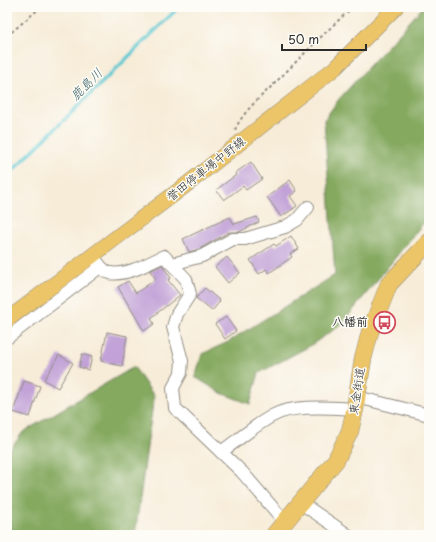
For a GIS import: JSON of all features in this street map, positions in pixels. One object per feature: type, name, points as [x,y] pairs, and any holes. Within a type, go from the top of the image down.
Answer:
[{"type":"highway","name":"東金街道","points":[[274,535],[336,460],[350,431],[368,338],[388,284],[429,242]]},
{"type":"main road","name":"誉田停車場中野線","points":[[7,320],[96,261],[235,147],[335,68],[396,7]]},
{"type":"street","points":[[172,264],[202,256],[233,240],[245,239],[285,227],[297,220],[308,207]]},
{"type":"street","points":[[7,338],[96,261],[109,273],[123,272],[164,256],[186,279],[190,294],[177,314],[173,327],[182,361],[181,374],[172,388],[175,408],[242,472],[285,522]]},
{"type":"street","points":[[221,452],[273,415],[299,409],[356,403],[429,415]]},
{"type":"street","points":[[301,503],[348,535]]},
{"type":"path","points":[[7,36],[41,7]]},
{"type":"path","points":[[235,147],[235,130],[239,120],[326,32],[353,7]]},
{"type":"path","points":[[7,61],[12,75],[11,84],[7,92]]},
{"type":"green space","points":[[423,7],[429,7],[429,216],[341,325],[308,347],[259,373],[250,404],[221,393],[195,377],[202,354],[228,342],[335,275],[324,120],[339,99]]},
{"type":"green space","points":[[134,367],[154,396],[135,535],[79,535],[74,532],[72,535],[7,535],[7,454],[23,432]]},
{"type":"building","points":[[251,162],[262,179],[246,190],[243,186],[224,200],[216,190],[236,175],[235,173]]},
{"type":"building","points":[[290,180],[297,191],[290,196],[297,206],[281,217],[267,197]]},
{"type":"building","points":[[230,217],[234,224],[257,217],[259,222],[239,232],[229,232],[199,249],[189,252],[183,239]]},
{"type":"building","points":[[291,236],[299,249],[290,254],[292,257],[269,273],[266,269],[259,274],[250,260],[274,244],[276,246]]},
{"type":"building","points":[[227,257],[240,273],[228,283],[215,267]]},
{"type":"building","points":[[162,265],[171,278],[168,280],[180,295],[151,318],[154,324],[144,331],[118,287],[128,281],[136,293],[156,279],[150,271]]},
{"type":"building","points":[[205,288],[220,301],[212,311],[196,298]]},
{"type":"building","points":[[226,317],[236,331],[225,339],[215,324]]},
{"type":"building","points":[[107,332],[127,336],[122,366],[101,361]]},
{"type":"building","points":[[82,354],[92,357],[89,370],[79,367]]},
{"type":"building","points":[[59,355],[73,363],[58,388],[44,380]]},
{"type":"building","points":[[24,381],[40,386],[30,417],[13,412]]},
{"type":"waterway","name":"鹿島川","points":[[7,176],[179,7]]},
{"type":"place","name":"八幡前","points":[[384,322]]}]
